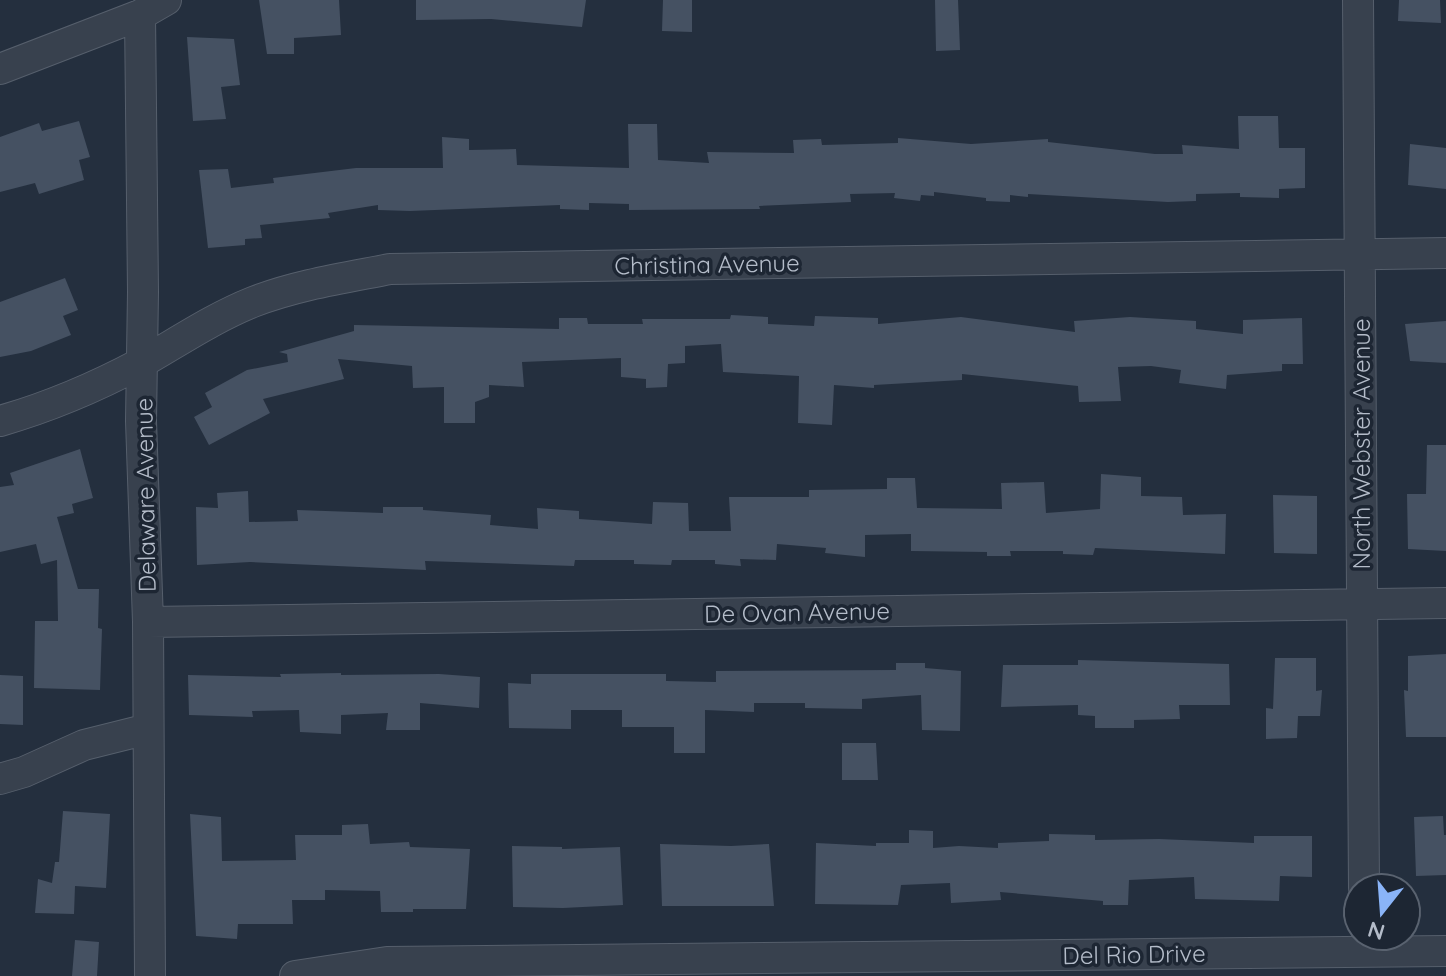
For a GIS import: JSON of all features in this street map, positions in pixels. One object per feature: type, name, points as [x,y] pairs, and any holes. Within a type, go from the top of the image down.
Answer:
[{"type":"street","name":"North Webster Avenue","points":[[1358,0],[1364,872]]},
{"type":"street","points":[[0,69],[153,7]]},
{"type":"street","name":"Delaware Avenue","points":[[150,976],[148,622],[141,421],[153,7]]},
{"type":"street","name":"Christina Avenue","points":[[0,421],[93,387],[143,362],[199,328],[254,302],[310,285],[390,269],[1446,253]]},
{"type":"street","name":"De Ovan Avenue","points":[[148,622],[1446,603]]},
{"type":"street","points":[[0,779],[24,772],[84,745],[148,729]]},
{"type":"street","name":"Del Rio Drive","points":[[295,976],[387,962],[1364,955],[1446,951]]},
{"type":"building","points":[[259,0],[339,0],[341,35],[294,38],[294,54],[267,54]]},
{"type":"building","points":[[416,0],[586,0],[582,27],[491,19],[416,20]]},
{"type":"building","points":[[663,0],[692,0],[692,32],[662,31]]},
{"type":"building","points":[[935,0],[958,0],[960,50],[936,51]]},
{"type":"building","points":[[1399,0],[1440,0],[1441,23],[1398,21]]},
{"type":"building","points":[[187,37],[234,39],[240,85],[221,87],[226,119],[193,121]]},
{"type":"building","points":[[1238,116],[1278,116],[1279,148],[1305,148],[1305,188],[1279,189],[1279,198],[1240,197],[1240,193],[1196,194],[1196,201],[1168,202],[1028,194],[1028,197],[1010,195],[1010,202],[986,201],[986,198],[934,192],[934,196],[921,195],[920,201],[894,198],[895,193],[850,194],[851,202],[759,206],[760,209],[629,210],[629,204],[589,203],[589,210],[560,209],[560,205],[410,211],[378,210],[378,205],[328,213],[330,218],[260,225],[262,238],[245,239],[245,245],[208,248],[199,170],[228,169],[231,188],[274,183],[273,178],[356,168],[443,168],[442,137],[469,139],[469,150],[516,149],[517,165],[629,168],[628,124],[657,124],[658,160],[709,163],[707,152],[794,153],[793,140],[821,139],[822,145],[898,143],[898,138],[971,144],[1048,139],[1048,142],[1155,154],[1183,154],[1182,145],[1239,149]]},
{"type":"building","points":[[79,121],[90,157],[79,160],[84,180],[39,194],[35,183],[0,192],[0,137],[39,123],[42,131]]},
{"type":"building","points":[[1410,144],[1446,148],[1446,189],[1408,185]]},
{"type":"building","points":[[65,278],[78,310],[63,316],[71,335],[31,351],[0,357],[0,302]]},
{"type":"building","points":[[731,315],[768,317],[768,324],[814,326],[815,316],[878,318],[878,324],[961,317],[1075,332],[1074,321],[1130,317],[1196,321],[1196,329],[1243,334],[1243,320],[1302,318],[1303,364],[1282,364],[1282,371],[1227,375],[1226,389],[1179,383],[1181,370],[1151,366],[1118,367],[1121,401],[1079,402],[1078,386],[962,374],[962,380],[874,385],[874,388],[834,385],[832,425],[798,423],[799,376],[723,372],[721,344],[685,346],[685,363],[668,364],[667,387],[646,388],[646,379],[621,377],[621,358],[522,362],[524,387],[489,385],[489,397],[475,402],[475,423],[444,423],[444,387],[413,388],[412,366],[338,359],[344,379],[263,399],[270,413],[209,445],[194,417],[212,407],[205,393],[247,370],[288,362],[287,354],[279,352],[354,331],[354,325],[559,329],[559,318],[587,318],[588,324],[643,324],[642,319],[730,319]]},
{"type":"building","points":[[1446,321],[1446,363],[1410,361],[1405,324]]},
{"type":"building","points":[[1427,445],[1446,445],[1446,551],[1408,549],[1407,494],[1426,494]]},
{"type":"building","points":[[80,449],[93,498],[72,504],[74,513],[57,517],[78,589],[99,589],[98,628],[102,629],[100,690],[34,688],[35,621],[58,621],[57,560],[41,564],[36,544],[0,552],[0,487],[14,485],[10,473]]},
{"type":"building","points":[[1101,474],[1141,477],[1141,496],[1182,497],[1183,515],[1226,514],[1225,554],[1095,548],[1093,555],[1063,554],[1063,551],[1010,551],[1011,556],[987,556],[987,552],[911,551],[911,534],[865,535],[865,557],[825,553],[826,548],[777,544],[776,560],[740,559],[741,566],[715,564],[715,560],[672,560],[671,565],[634,564],[634,560],[575,560],[574,566],[425,561],[426,570],[250,562],[197,565],[196,507],[218,508],[217,493],[248,491],[249,522],[298,521],[297,510],[383,513],[383,507],[423,507],[423,510],[491,515],[490,525],[538,529],[537,508],[579,511],[579,519],[652,524],[653,502],[688,503],[689,531],[731,531],[729,497],[809,497],[809,490],[887,489],[887,478],[915,478],[917,508],[1002,509],[1001,483],[1044,482],[1046,513],[1100,509]]},
{"type":"building","points":[[1273,495],[1317,496],[1317,554],[1274,553]]},
{"type":"building","points":[[1446,654],[1446,737],[1406,737],[1404,690],[1408,691],[1408,656]]},
{"type":"building","points":[[1275,658],[1316,658],[1316,691],[1322,690],[1320,716],[1298,716],[1297,738],[1266,739],[1266,708],[1273,709]]},
{"type":"building","points":[[1078,660],[1229,664],[1230,705],[1179,705],[1180,719],[1134,720],[1134,728],[1095,728],[1095,716],[1078,715],[1078,705],[1001,707],[1003,665],[1078,665]]},
{"type":"building","points":[[896,663],[925,663],[925,668],[961,671],[960,731],[922,730],[921,695],[862,699],[862,709],[805,708],[805,703],[754,703],[754,712],[705,710],[705,753],[674,753],[674,727],[622,727],[622,710],[571,710],[571,729],[509,728],[508,683],[531,684],[531,674],[666,674],[666,681],[716,682],[716,671],[896,670]]},
{"type":"building","points":[[280,674],[480,677],[479,708],[420,703],[420,730],[386,730],[388,713],[341,715],[341,734],[300,732],[299,710],[252,711],[253,717],[189,715],[188,675],[281,677]]},
{"type":"building","points":[[0,675],[23,676],[23,725],[0,724]]},
{"type":"building","points":[[842,743],[876,743],[878,780],[842,780]]},
{"type":"building","points":[[63,811],[110,814],[106,888],[75,886],[74,914],[35,913],[38,879],[52,883],[55,862],[59,862]]},
{"type":"building","points":[[190,814],[221,817],[222,861],[296,860],[295,835],[342,835],[342,825],[368,824],[370,844],[409,842],[410,847],[470,849],[466,909],[381,912],[380,891],[325,890],[325,900],[292,900],[293,924],[238,924],[237,939],[196,936]]},
{"type":"building","points":[[1443,816],[1446,875],[1422,876],[1422,872],[1416,872],[1414,817]]},
{"type":"building","points":[[909,830],[933,831],[933,848],[998,848],[998,843],[1049,841],[1049,834],[1095,835],[1095,840],[1254,843],[1254,836],[1312,836],[1312,877],[1280,876],[1279,901],[1195,899],[1194,877],[1129,880],[1128,905],[1103,905],[1103,901],[1000,892],[1001,900],[951,903],[950,883],[901,885],[898,905],[815,904],[816,843],[876,846],[876,843],[909,843]]},
{"type":"building","points":[[660,844],[769,844],[774,906],[662,906]]},
{"type":"building","points":[[512,846],[562,849],[620,847],[623,905],[513,907]]},
{"type":"building","points":[[75,940],[99,942],[97,976],[72,976]]}]
